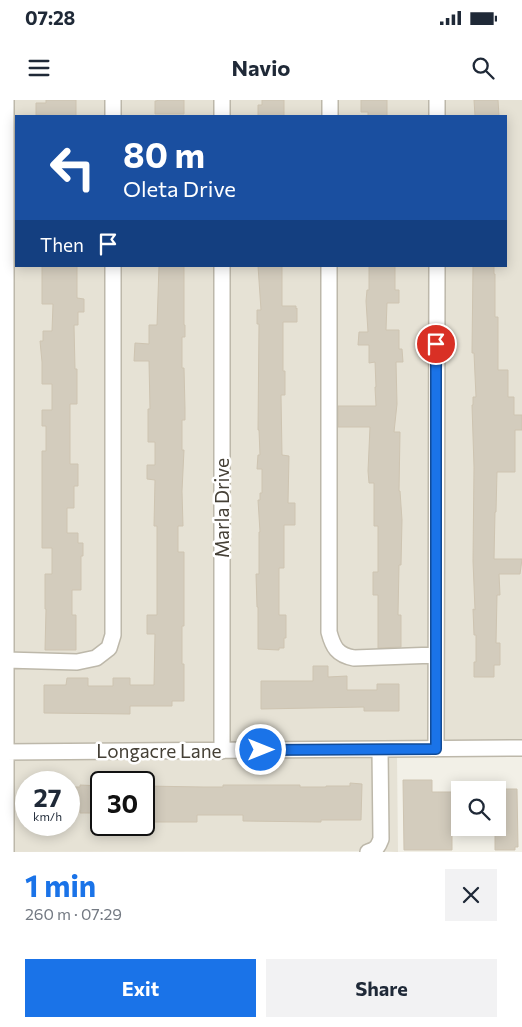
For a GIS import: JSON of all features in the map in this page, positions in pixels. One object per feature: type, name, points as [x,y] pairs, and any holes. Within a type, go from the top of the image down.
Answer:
[{"type":"street","points":[[6,100],[3,207],[6,852]]},
{"type":"street","points":[[113,100],[113,115]]},
{"type":"street","points":[[222,100],[222,115]]},
{"type":"street","points":[[330,100],[330,115]]},
{"type":"street","points":[[437,100],[437,115]]},
{"type":"street","points":[[6,660],[78,662],[96,658],[109,648],[113,635],[113,267]]},
{"type":"street","name":"Marla Drive","points":[[222,267],[222,751]]},
{"type":"street","points":[[330,267],[329,632],[332,643],[337,651],[345,656],[354,658],[436,655]]},
{"type":"street","points":[[436,267],[436,749]]},
{"type":"street","name":"Longacre Lane","points":[[6,752],[522,748]]},
{"type":"street","points":[[368,852],[379,846],[381,839],[380,750]]},
{"type":"shaded area","points":[[0,100],[522,100],[522,754],[397,756],[398,852],[0,852]]},
{"type":"building","points":[[46,100],[76,100],[76,115],[36,115],[36,103],[46,103]]},
{"type":"building","points":[[184,100],[184,114],[155,114],[155,101]]},
{"type":"building","points":[[262,100],[284,100],[284,115],[258,115],[258,105],[262,105]]},
{"type":"building","points":[[361,100],[387,100],[387,115],[368,115],[368,112],[361,112]]},
{"type":"building","points":[[474,100],[498,100],[499,115],[475,115]]},
{"type":"building","points":[[42,267],[77,267],[77,298],[84,299],[84,312],[78,312],[78,325],[74,325],[77,404],[70,404],[70,464],[78,464],[78,486],[74,486],[74,508],[67,508],[67,533],[78,533],[78,543],[83,543],[81,590],[72,590],[72,615],[76,615],[76,650],[45,650],[45,574],[52,574],[52,548],[42,548],[42,451],[46,451],[46,426],[42,426],[42,410],[52,410],[52,384],[42,384],[40,341],[43,341],[43,331],[52,331],[53,304],[42,304]]},
{"type":"building","points":[[159,267],[184,267],[185,337],[182,337],[185,409],[185,420],[182,420],[182,450],[184,450],[183,526],[178,526],[178,552],[184,552],[182,664],[184,664],[184,701],[172,701],[172,706],[130,706],[130,714],[44,713],[44,685],[66,685],[67,678],[88,678],[88,686],[113,686],[113,678],[130,678],[130,685],[154,685],[155,634],[147,634],[147,615],[157,615],[157,526],[154,526],[155,480],[147,479],[147,465],[155,465],[155,442],[148,442],[148,409],[150,409],[149,361],[134,361],[135,343],[149,344],[149,325],[157,325]]},
{"type":"building","points":[[258,267],[282,267],[282,306],[296,306],[297,322],[283,322],[285,395],[281,395],[282,455],[289,456],[288,503],[295,503],[295,525],[284,525],[284,568],[279,568],[279,615],[286,615],[286,638],[284,638],[284,648],[279,648],[279,650],[258,649],[256,574],[259,574],[260,532],[258,500],[260,500],[260,493],[262,493],[262,469],[257,469],[258,455],[260,455],[258,430],[259,324],[257,324],[257,310],[261,310]]},
{"type":"building","points":[[369,267],[395,267],[395,290],[399,290],[399,303],[387,303],[386,330],[399,330],[399,349],[402,349],[403,362],[396,362],[397,404],[394,432],[400,432],[399,491],[402,520],[398,615],[401,615],[401,647],[378,648],[378,595],[373,595],[373,572],[378,572],[378,526],[374,526],[374,483],[369,483],[368,471],[370,427],[338,427],[338,406],[376,406],[375,362],[369,363],[369,345],[358,345],[359,332],[368,332],[366,301],[367,290],[369,290]]},
{"type":"building","points":[[473,267],[494,267],[495,317],[498,317],[498,370],[508,370],[508,397],[514,397],[514,415],[522,415],[522,430],[515,430],[515,472],[497,472],[494,559],[522,559],[520,574],[499,574],[500,595],[497,595],[496,643],[500,643],[500,665],[494,665],[494,677],[474,677],[476,635],[474,635],[473,609],[475,610],[472,405],[473,397],[476,397],[474,353],[472,353]]},
{"type":"building","points":[[313,666],[328,666],[328,677],[347,676],[347,690],[377,690],[377,684],[399,684],[399,711],[364,711],[364,707],[261,709],[261,681],[313,681]]},
{"type":"building","points":[[403,780],[432,780],[432,792],[451,792],[452,850],[404,850]]},
{"type":"building","points":[[350,783],[362,784],[361,820],[321,820],[321,822],[243,821],[243,815],[197,815],[197,822],[155,822],[155,786],[350,786]]},
{"type":"building","points":[[80,785],[90,785],[90,813],[80,813]]},
{"type":"building","points":[[506,789],[517,789],[518,847],[515,847],[515,850],[495,850],[495,836],[506,836]]},
{"type":"route","points":[[261,750],[436,749],[436,344]]}]
